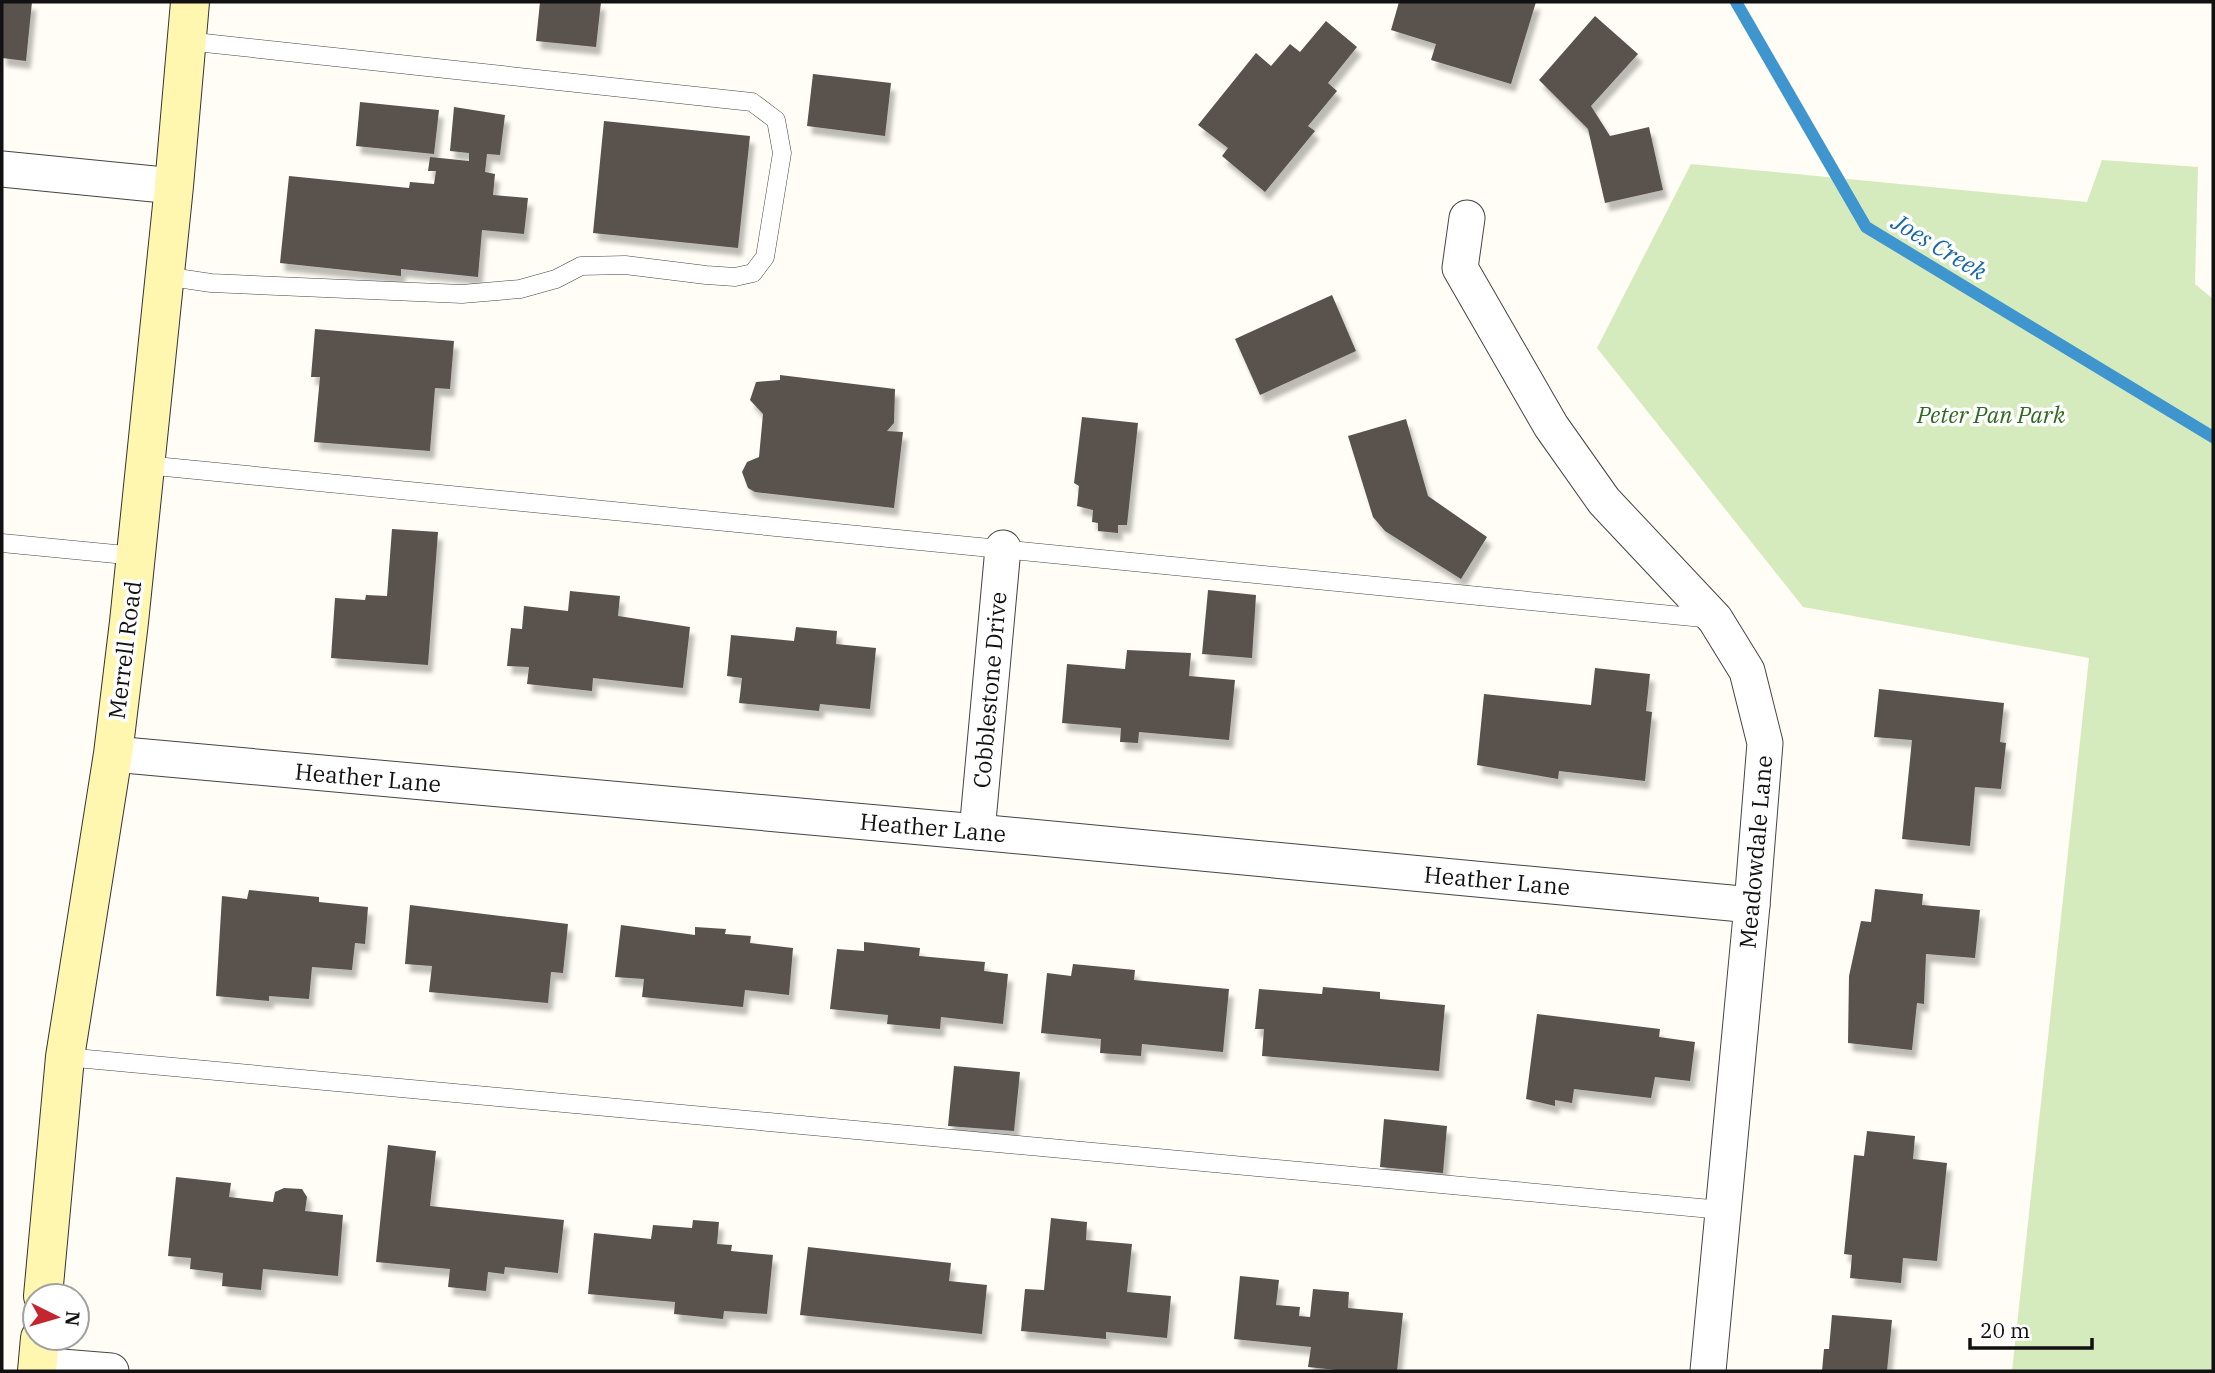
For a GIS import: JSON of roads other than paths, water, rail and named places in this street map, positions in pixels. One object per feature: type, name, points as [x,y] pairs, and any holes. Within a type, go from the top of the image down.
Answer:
[{"type":"street","name":"Merrell Road","points":[[44,1282],[65,1057],[113,754],[136,556],[190,2]]},
{"type":"street","points":[[2,169],[174,186]]},
{"type":"street","name":"Meadowdale Lane","points":[[1467,218],[1460,268],[1551,426],[1604,501],[1715,619],[1747,671],[1765,743],[1708,1371]]},
{"type":"street","name":"Cobblestone Drive","points":[[977,832],[1003,548]]},
{"type":"street","name":"Heather Lane","points":[[113,754],[1752,905]]},
{"type":"street","points":[[38,1358],[111,1371]]},
{"type":"lane","points":[[164,276],[211,282],[462,293],[520,289],[555,279],[581,266],[625,265],[725,276],[753,273],[765,257],[782,153],[776,120],[752,102],[186,41]]},
{"type":"lane","points":[[145,465],[1715,619]]},
{"type":"lane","points":[[2,543],[136,556]]},
{"type":"lane","points":[[65,1057],[1722,1210]]},
{"type":"waterway","name":"Joes Creek","points":[[1736,2],[1866,227],[2213,437]]},
{"type":"park label","name":"Peter Pan Park","points":[[1991,415]]}]
